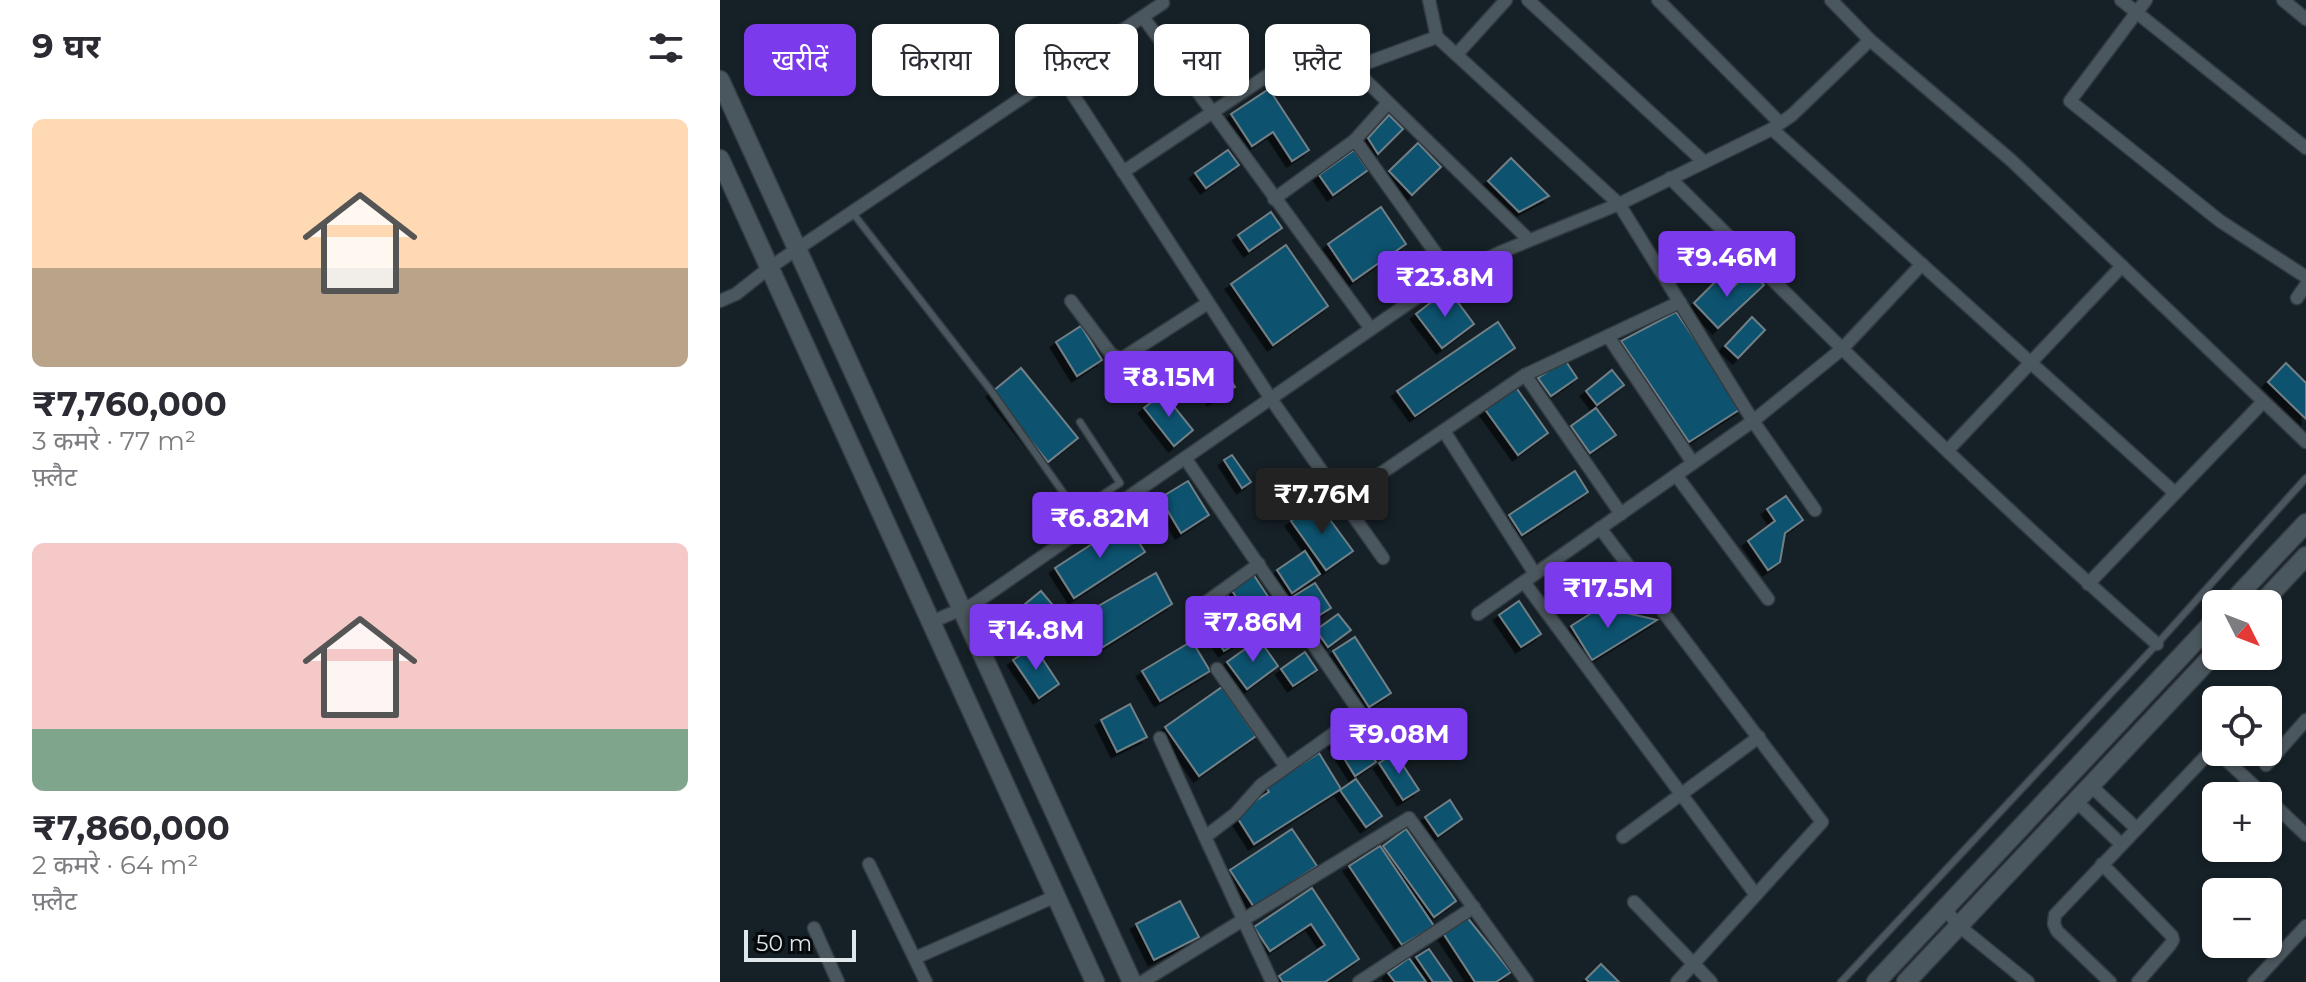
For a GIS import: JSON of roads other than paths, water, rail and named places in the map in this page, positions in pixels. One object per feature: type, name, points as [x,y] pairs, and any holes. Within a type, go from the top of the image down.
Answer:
[{"type":"street","points":[[1429,0],[1437,37],[1619,204],[1753,421],[1815,510]]},
{"type":"street","points":[[1457,54],[1506,0]]},
{"type":"street","points":[[1528,0],[1704,162]]},
{"type":"street","points":[[1658,0],[1776,126],[1922,264],[2175,493]]},
{"type":"street","points":[[1831,0],[1870,40],[2012,161],[2306,442]]},
{"type":"street","points":[[2121,0],[2306,148]]},
{"type":"street","points":[[2146,0],[2070,101],[2220,221],[2306,277]]},
{"type":"street","points":[[2283,0],[2306,19]]},
{"type":"street","points":[[1132,24],[1167,1]]},
{"type":"street","points":[[1143,17],[1371,329]]},
{"type":"street","points":[[1437,37],[1353,68],[1529,240]]},
{"type":"street","points":[[931,622],[974,604],[1439,282],[1529,240],[1619,204],[1776,126],[1792,115],[1870,40]]},
{"type":"street","points":[[1123,172],[1265,78]]},
{"type":"street","points":[[720,80],[1132,982]]},
{"type":"street","points":[[720,301],[736,294],[769,268],[1025,96]]},
{"type":"street","points":[[1074,96],[1271,399],[1383,558]]},
{"type":"street","points":[[1274,199],[1355,140],[1388,103]]},
{"type":"street","points":[[1355,140],[1452,276]]},
{"type":"street","points":[[720,159],[1095,982]]},
{"type":"street","points":[[1670,178],[1842,349],[2088,584],[2157,644]]},
{"type":"street","points":[[1478,614],[1753,421],[1842,349],[1922,264]]},
{"type":"street","points":[[1948,450],[2122,266]]},
{"type":"street","points":[[2297,298],[2306,285]]},
{"type":"street","points":[[1071,301],[1111,354],[1121,359],[1208,303]]},
{"type":"street","points":[[1342,500],[1525,375],[1680,302]]},
{"type":"street","points":[[1608,336],[1693,463]]},
{"type":"street","points":[[1525,375],[1621,514]]},
{"type":"street","points":[[2088,584],[2263,402]]},
{"type":"street","points":[[1444,431],[1535,574]]},
{"type":"street","points":[[1185,458],[1361,714],[1261,785],[1235,814],[1205,837]]},
{"type":"street","points":[[1676,475],[1768,599]]},
{"type":"street","points":[[2243,590],[2306,523]]},
{"type":"street","points":[[1600,528],[1822,822],[1677,982]]},
{"type":"street","points":[[2276,590],[2303,565],[2281,550]]},
{"type":"street","points":[[1202,605],[1259,564]]},
{"type":"street","points":[[1524,582],[1756,895]]},
{"type":"street","points":[[1876,982],[2202,634]]},
{"type":"street","points":[[1906,982],[2202,667]]},
{"type":"street","points":[[1217,669],[1286,767]]},
{"type":"street","points":[[2282,747],[2306,720]]},
{"type":"street","points":[[1623,837],[1759,737]]},
{"type":"street","points":[[1160,738],[1272,982]]},
{"type":"street","points":[[2107,981],[2057,931],[2055,915],[2207,755],[2215,753],[2222,756],[2249,782]]},
{"type":"street","points":[[2090,785],[2136,828]]},
{"type":"street","points":[[2076,801],[2121,844]]},
{"type":"street","points":[[2282,813],[2306,835]]},
{"type":"street","points":[[1142,982],[1409,818],[1527,982]]},
{"type":"street","points":[[869,864],[926,982]]},
{"type":"street","points":[[2102,864],[2172,936],[2170,945],[2138,982]]},
{"type":"street","points":[[915,958],[1056,896]]},
{"type":"street","points":[[1634,902],[1711,982]]},
{"type":"street","points":[[1359,982],[1474,907]]},
{"type":"street","points":[[1945,909],[1959,926],[2028,982]]},
{"type":"street","points":[[2254,982],[2306,926]]},
{"type":"street","points":[[814,928],[838,982]]},
{"type":"lane","points":[[852,212],[992,392],[1077,512],[1120,483]]},
{"type":"lane","points":[[1080,422],[1130,496]]},
{"type":"lane","points":[[1841,982],[2157,644],[2306,478]]}]
